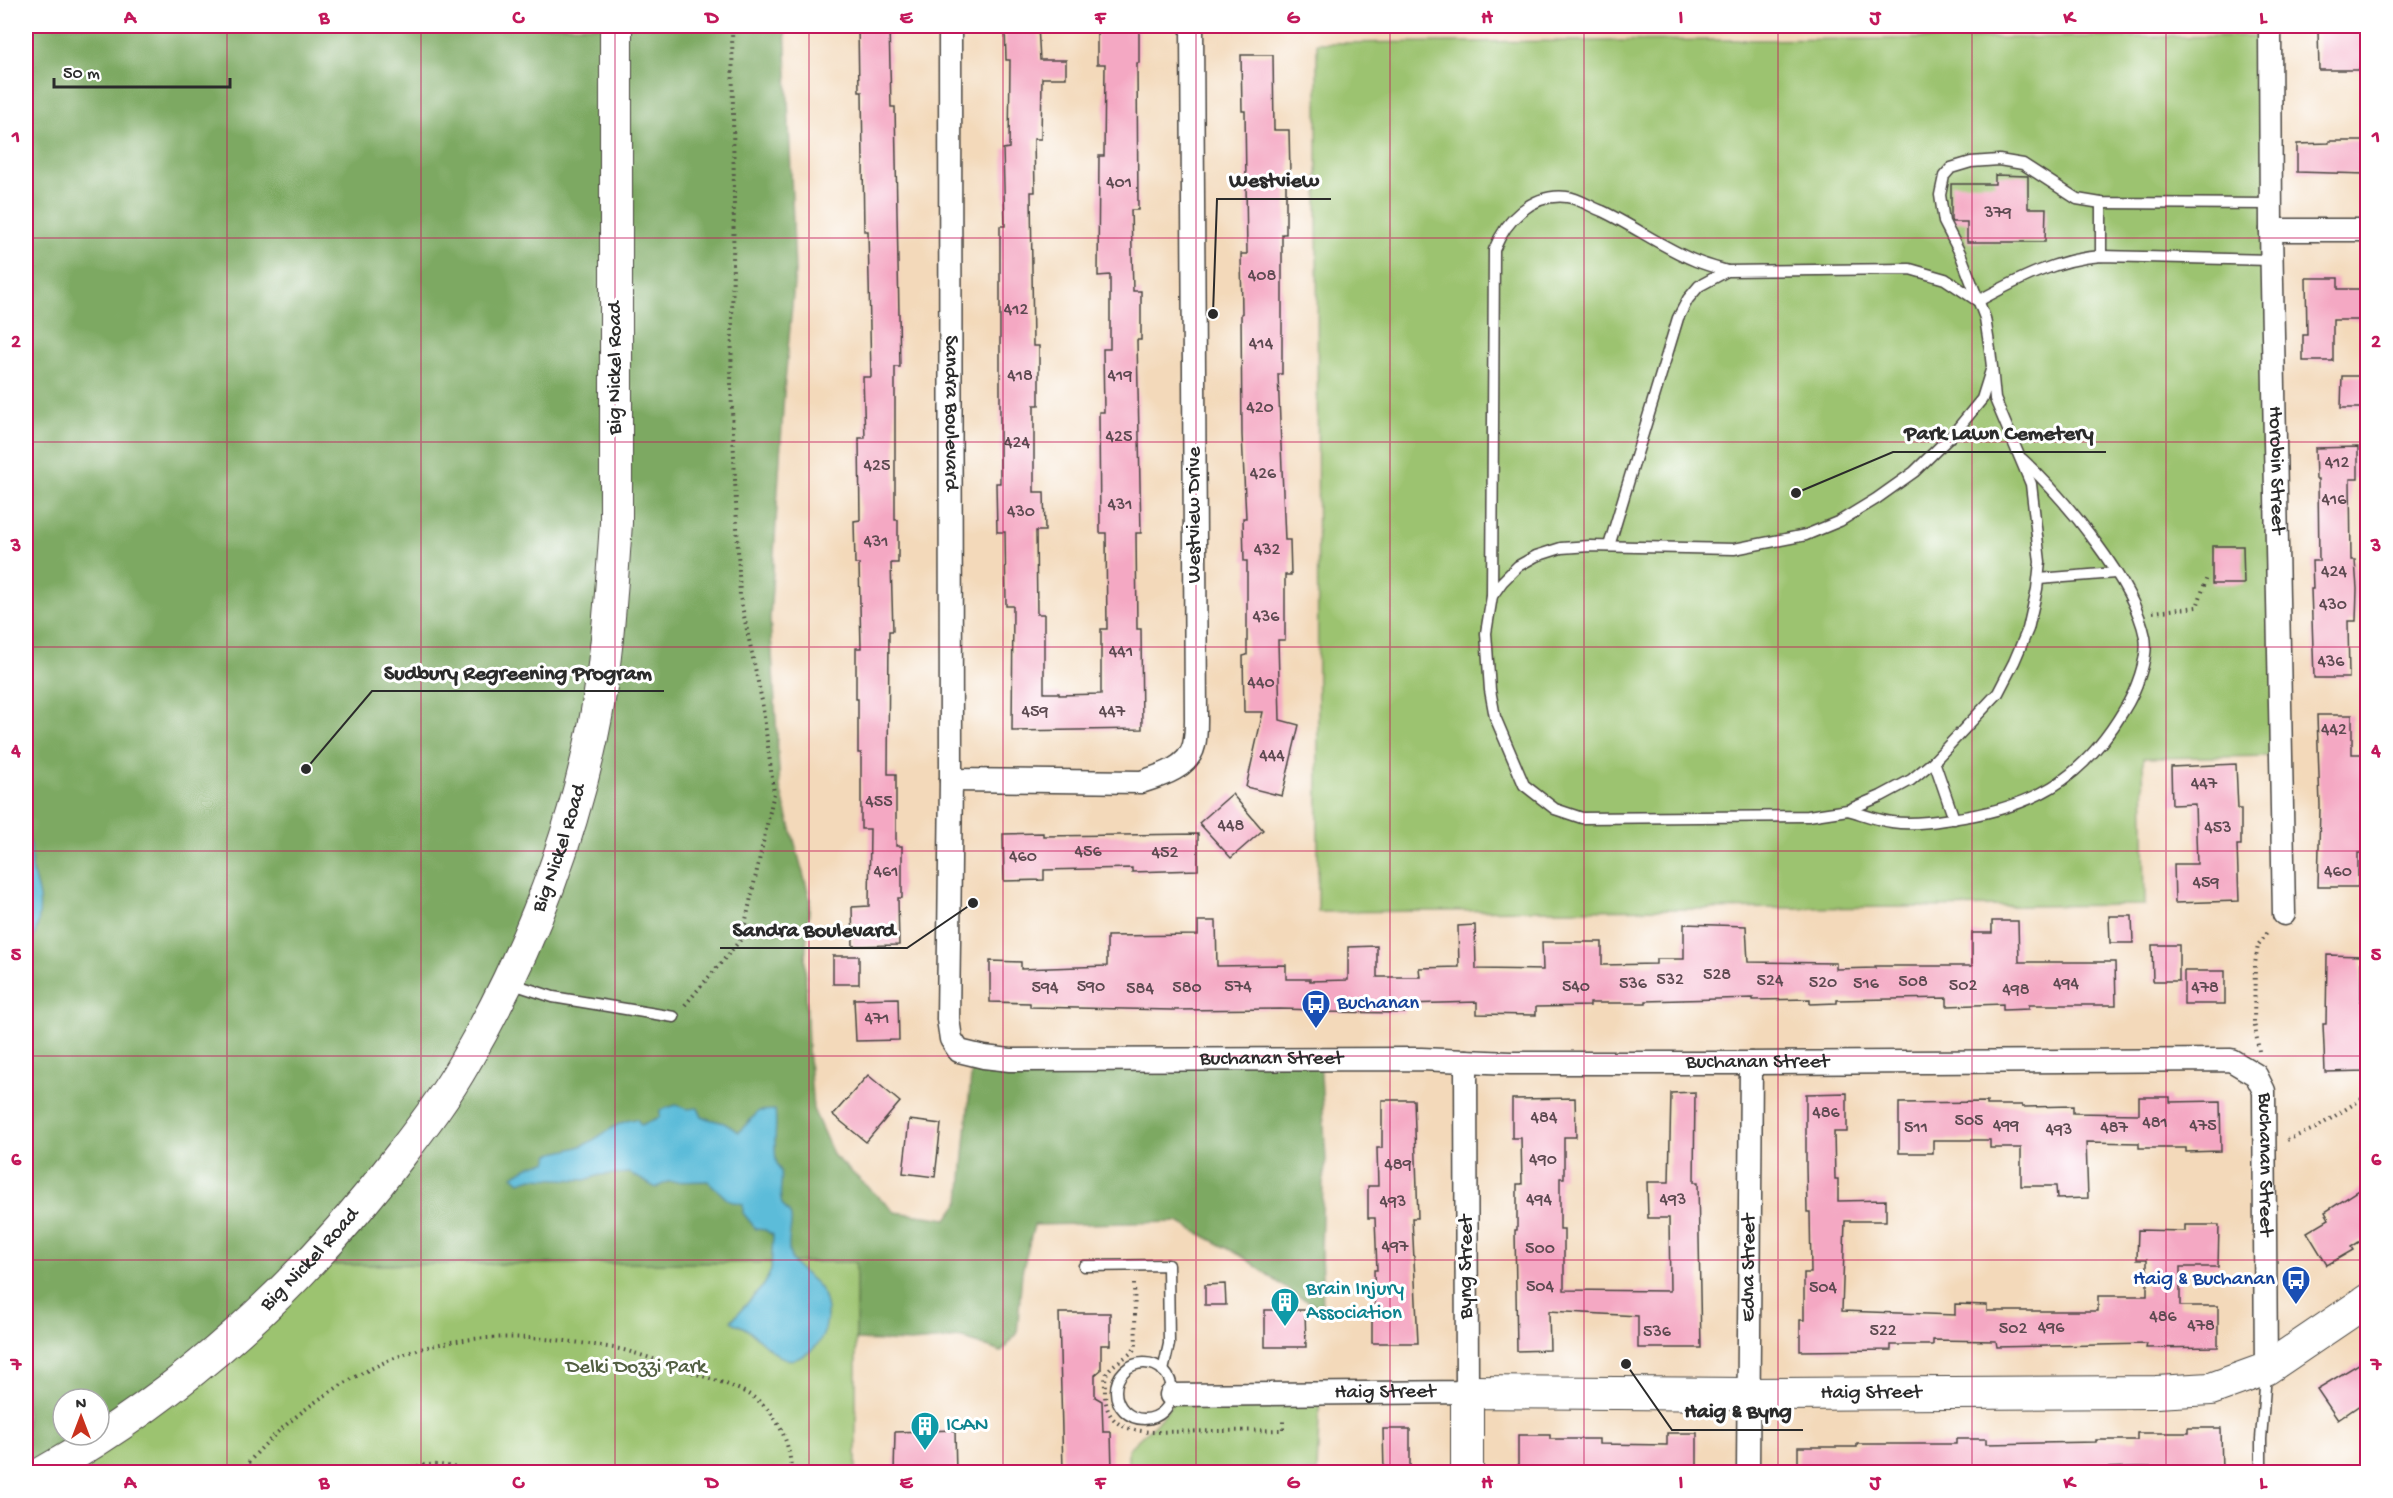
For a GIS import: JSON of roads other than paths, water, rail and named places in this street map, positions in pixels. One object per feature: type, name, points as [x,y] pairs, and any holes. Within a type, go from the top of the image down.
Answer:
[{"type":"main road","name":"Big Nickel Road","points":[[44,1473],[92,1445],[149,1405],[201,1363],[262,1309],[331,1240],[381,1181],[431,1114],[465,1062],[529,932],[561,852],[593,736],[603,668],[616,523],[616,26]]},
{"type":"main road","name":"Haig Street","points":[[1467,1392],[1748,1394],[2157,1392],[2211,1389],[2266,1369],[2367,1300]]},
{"type":"main road","name":"Byng Street","points":[[1467,1392],[1467,1473]]},
{"type":"street","name":"Sandra Boulevard","points":[[950,26],[951,780],[948,1019],[951,1039],[959,1051]]},
{"type":"street","name":"Westview Drive","points":[[951,780],[1141,782],[1166,774],[1182,764],[1194,747],[1196,720],[1192,26]]},
{"type":"street","name":"Horobin Street","points":[[2270,26],[2271,260],[2284,914]]},
{"type":"street","points":[[2271,230],[2367,230]]},
{"type":"street","name":"Buchanan Street","points":[[959,1051],[1010,1060],[1421,1059],[1751,1063],[2231,1060],[2256,1075],[2264,1091],[2266,1369]]},
{"type":"street","name":"Byng Street","points":[[1466,1061],[1467,1392]]},
{"type":"street","name":"Edna Street","points":[[1748,1473],[1751,1063]]},
{"type":"street","name":"Haig Street","points":[[1171,1395],[1467,1392]]},
{"type":"lane","points":[[1978,301],[1946,279],[1910,269],[1727,271],[1696,261],[1618,219],[1568,197],[1548,199],[1531,205],[1514,216],[1501,231],[1494,250],[1492,596],[1486,633],[1490,690],[1495,717],[1524,785],[1555,809],[1582,818],[1808,816],[1848,810],[1911,780],[1934,761],[1998,693],[2028,628],[2039,579],[2040,562],[2031,484],[1995,399],[1985,318],[1960,253],[1944,222],[1940,195],[1944,176],[1951,168],[1971,162],[1999,159],[2023,164],[2077,199],[2101,203],[2271,204]]},
{"type":"lane","points":[[2101,203],[2101,256]]},
{"type":"lane","points":[[1978,301],[2051,266],[2076,258],[2101,256],[2271,260]]},
{"type":"lane","points":[[1609,546],[1678,318],[1688,299],[1699,286],[1727,271]]},
{"type":"lane","points":[[1492,596],[1518,566],[1536,556],[1561,548],[1609,546],[1734,549],[1806,535],[1840,520],[1876,500],[1914,472],[1954,433],[1982,399],[1992,367]]},
{"type":"lane","points":[[1848,810],[1892,822],[1928,822],[1979,815],[2034,799],[2085,764],[2108,738],[2129,701],[2142,669],[2145,639],[2137,614],[2115,573],[2090,535],[2046,482],[2020,457]]},
{"type":"lane","points":[[2039,579],[2115,573]]},
{"type":"lane","points":[[1934,761],[1954,819]]},
{"type":"lane","points":[[506,982],[553,997],[674,1017]]},
{"type":"lane","points":[[1084,1266],[1168,1265],[1169,1344],[1163,1371]]},
{"type":"lane","points":[[1139,1363],[1151,1364],[1163,1371],[1170,1381],[1171,1395],[1162,1412],[1148,1418],[1136,1418],[1125,1412],[1119,1404],[1116,1386],[1119,1376],[1126,1369],[1139,1363]]},
{"type":"lane","points":[[2261,1473],[2266,1369]]},
{"type":"water","points":[[26,836],[31,847],[31,863],[39,905],[35,934],[26,952]]},
{"type":"water","points":[[676,1105],[687,1109],[698,1108],[702,1117],[724,1123],[739,1132],[759,1111],[775,1110],[775,1150],[781,1172],[781,1200],[791,1216],[790,1255],[796,1266],[819,1287],[827,1310],[825,1328],[818,1344],[796,1359],[781,1357],[748,1330],[731,1321],[764,1285],[771,1270],[773,1235],[765,1230],[756,1229],[743,1213],[743,1204],[729,1201],[708,1181],[667,1182],[656,1188],[630,1173],[600,1175],[585,1180],[532,1178],[520,1182],[513,1176],[533,1165],[547,1162],[550,1154],[584,1145],[611,1128],[630,1120],[637,1119],[641,1125],[660,1117],[660,1110]]},
{"type":"place","name":"Westview","points":[[1213,314]]},
{"type":"place","name":"Park Lawn Cemetery","points":[[1796,493]]},
{"type":"place","name":"Sudbury Regreening Program","points":[[306,769]]},
{"type":"place","name":"Sandra Boulevard","points":[[973,903]]},
{"type":"place","name":"Buchanan","points":[[1316,1030]]},
{"type":"place","name":"Haig & Buchanan","points":[[2296,1306]]},
{"type":"place","name":"Brain Injury Association","points":[[1285,1328]]},
{"type":"place","name":"Haig & Byng","points":[[1626,1364]]},
{"type":"place","name":"ICAN","points":[[925,1452]]},
{"type":"park label","name":"Delki Dozzi Park","points":[[636,1368]]}]
